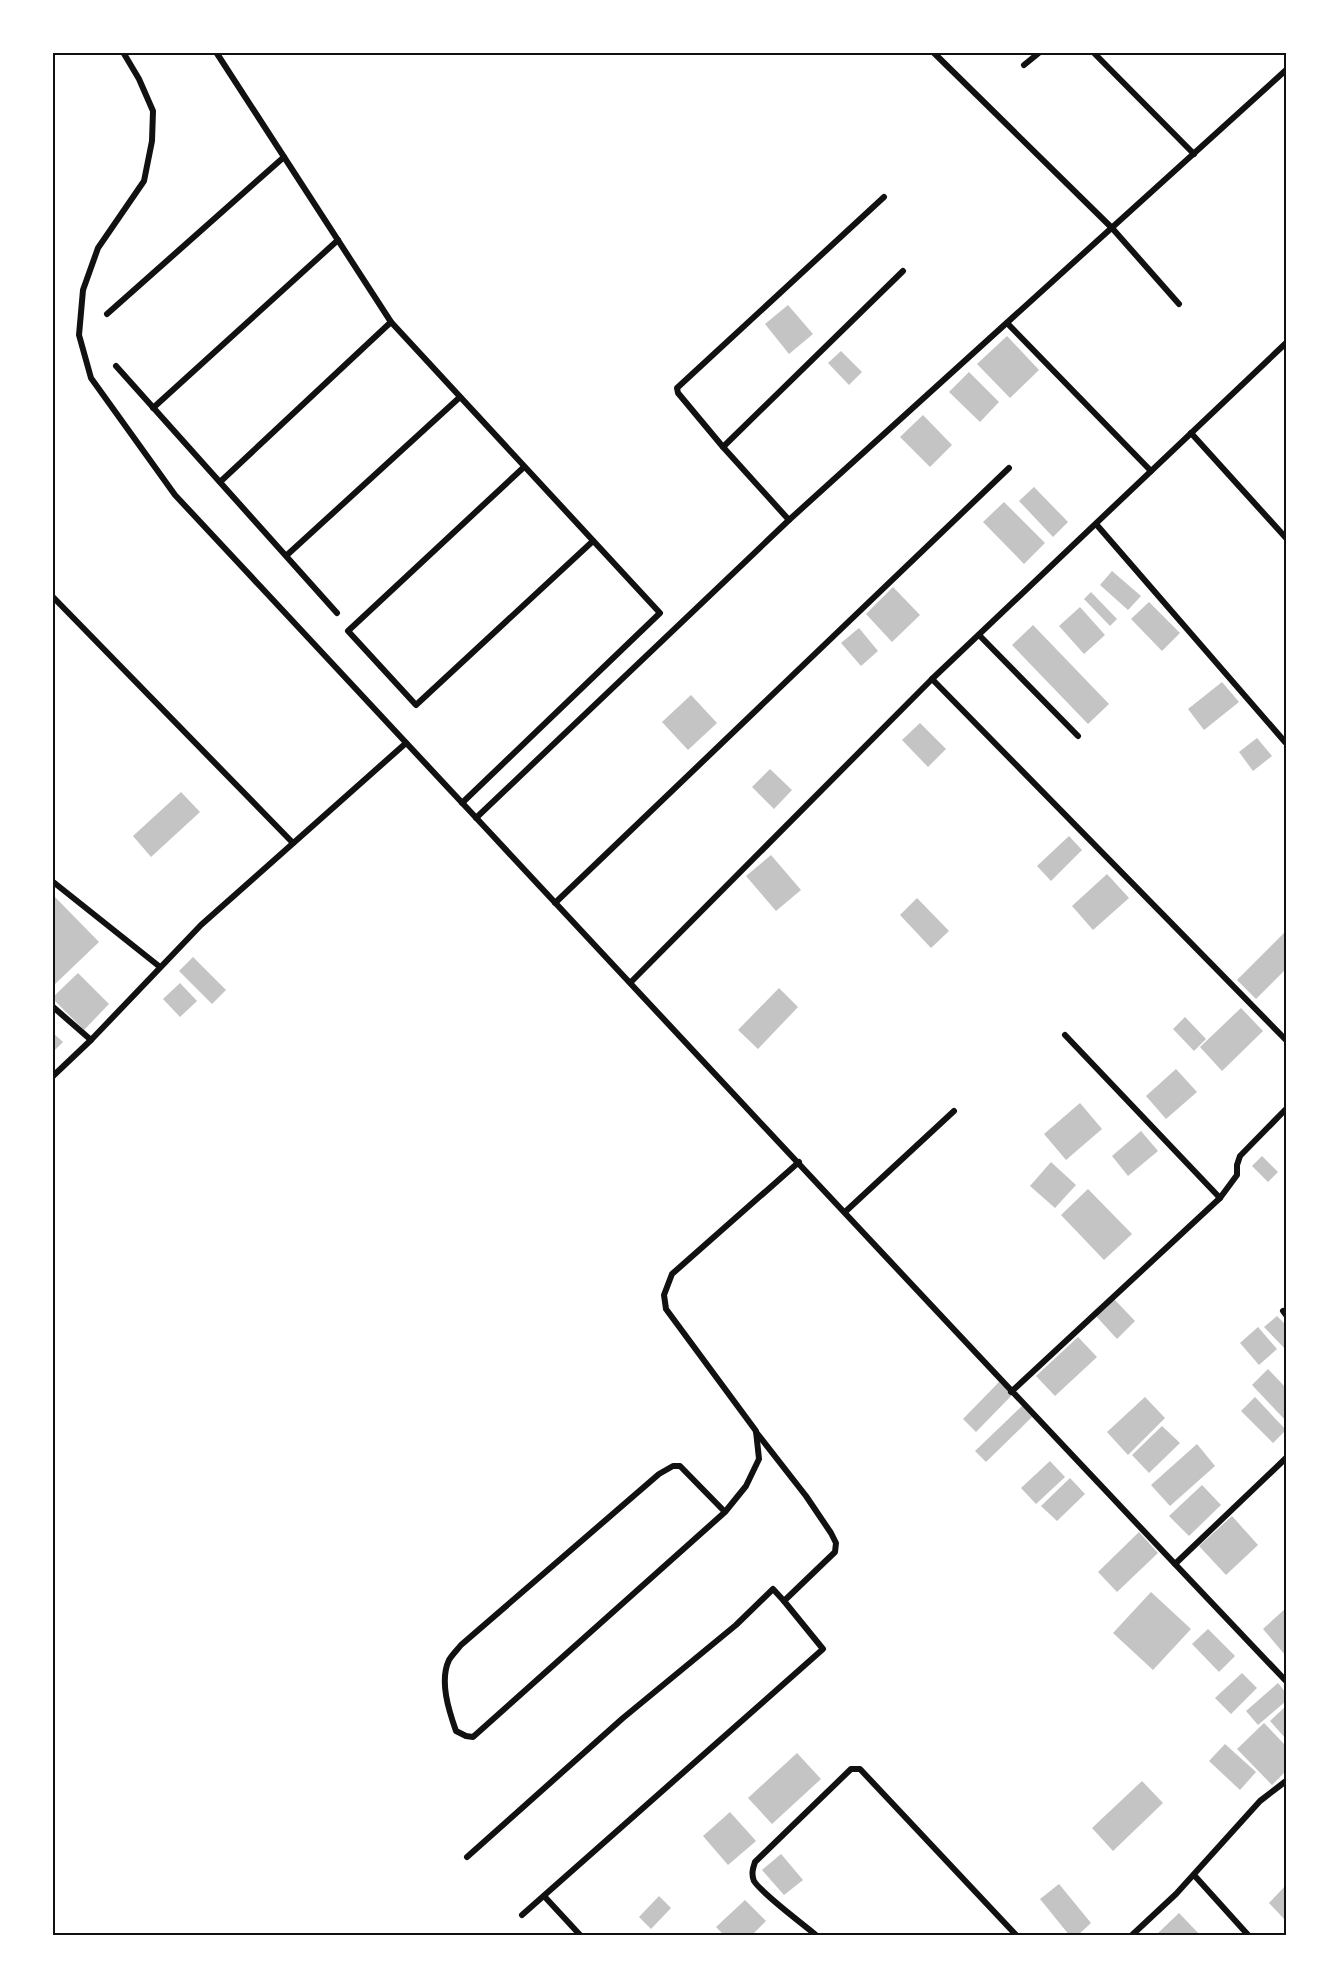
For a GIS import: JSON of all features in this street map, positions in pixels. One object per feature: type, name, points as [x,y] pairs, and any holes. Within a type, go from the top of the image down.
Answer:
[{"type":"street","points":[[123,52],[139,79],[153,111],[152,141],[144,181],[98,248],[83,290],[79,335],[91,378],[175,495],[1011,1392],[1287,1681]]},
{"type":"street","points":[[216,52],[391,322],[660,613],[462,803]]},
{"type":"street","points":[[933,52],[1112,228],[1179,304]]},
{"type":"street","points":[[1024,65],[1040,52]]},
{"type":"street","points":[[1093,52],[1194,154]]},
{"type":"street","points":[[476,818],[789,520],[1287,70]]},
{"type":"street","points":[[107,314],[284,157]]},
{"type":"street","points":[[789,520],[723,447],[678,393],[677,388],[884,196]]},
{"type":"street","points":[[153,408],[338,240]]},
{"type":"street","points":[[723,447],[903,271]]},
{"type":"street","points":[[220,482],[391,322]]},
{"type":"street","points":[[1006,323],[1151,471]]},
{"type":"street","points":[[631,982],[932,679],[1287,343]]},
{"type":"street","points":[[116,366],[337,613]]},
{"type":"street","points":[[287,555],[460,397]]},
{"type":"street","points":[[1191,433],[1287,537]]},
{"type":"street","points":[[524,467],[348,631],[416,705],[593,541]]},
{"type":"street","points":[[555,903],[1009,468]]},
{"type":"street","points":[[1096,524],[1285,742]]},
{"type":"street","points":[[52,596],[293,843]]},
{"type":"street","points":[[979,635],[1077,735]]},
{"type":"street","points":[[932,679],[1287,1040]]},
{"type":"street","points":[[52,1077],[91,1040],[201,925],[406,743]]},
{"type":"street","points":[[52,881],[160,967]]},
{"type":"street","points":[[52,1006],[91,1040]]},
{"type":"street","points":[[1065,1035],[1220,1198]]},
{"type":"street","points":[[1011,1392],[1220,1198],[1237,1175],[1240,1156],[1287,1109]]},
{"type":"street","points":[[845,1212],[954,1111]]},
{"type":"street","points":[[784,1601],[835,1552],[836,1543],[806,1496],[666,1309],[664,1295],[672,1274],[799,1162]]},
{"type":"street","points":[[725,1512],[681,1466],[673,1466],[659,1474],[461,1645],[449,1660],[446,1673],[447,1704],[456,1731],[473,1737],[725,1512],[746,1486],[759,1459],[756,1431]]},
{"type":"street","points":[[1175,1564],[1287,1458]]},
{"type":"street","points":[[467,1857],[615,1726],[736,1625],[773,1589],[823,1649],[522,1915]]},
{"type":"street","points":[[817,1935],[763,1891],[754,1880],[752,1873],[755,1862],[851,1769],[860,1769],[1017,1935]]},
{"type":"street","points":[[1131,1935],[1176,1894],[1260,1801],[1287,1781]]},
{"type":"street","points":[[1194,1875],[1249,1935]]},
{"type":"street","points":[[544,1896],[581,1935]]},
{"type":"building","points":[[788,305],[813,334],[789,354],[765,324]]},
{"type":"building","points":[[1007,336],[1039,370],[1010,398],[977,364]]},
{"type":"building","points":[[841,351],[862,372],[849,385],[828,363]]},
{"type":"building","points":[[969,372],[999,402],[980,422],[949,392]]},
{"type":"building","points":[[923,415],[952,445],[930,467],[900,437]]},
{"type":"building","points":[[1034,487],[1068,522],[1053,537],[1019,501]]},
{"type":"building","points":[[1004,502],[1045,543],[1024,564],[983,522]]},
{"type":"building","points":[[1112,571],[1141,596],[1128,610],[1100,585]]},
{"type":"building","points":[[893,587],[920,615],[892,642],[866,614]]},
{"type":"building","points":[[1091,592],[1117,619],[1110,626],[1084,599]]},
{"type":"building","points":[[1149,602],[1180,633],[1162,651],[1131,619]]},
{"type":"building","points":[[1080,607],[1105,635],[1084,654],[1059,626]]},
{"type":"building","points":[[1033,625],[1109,704],[1088,724],[1012,645]]},
{"type":"building","points":[[859,628],[878,651],[861,666],[841,643]]},
{"type":"building","points":[[1222,682],[1239,702],[1204,730],[1188,709]]},
{"type":"building","points":[[691,695],[717,723],[688,750],[662,722]]},
{"type":"building","points":[[920,723],[946,749],[928,767],[902,740]]},
{"type":"building","points":[[1257,738],[1272,756],[1253,771],[1239,752]]},
{"type":"building","points":[[770,769],[792,790],[774,809],[752,787]]},
{"type":"building","points":[[181,792],[200,812],[151,857],[133,836]]},
{"type":"building","points":[[1069,836],[1082,850],[1051,881],[1037,866]]},
{"type":"building","points":[[771,855],[801,890],[776,911],[746,876]]},
{"type":"building","points":[[1107,874],[1129,898],[1093,930],[1072,906]]},
{"type":"building","points":[[54,896],[99,942],[52,987],[52,897]]},
{"type":"building","points":[[917,898],[949,931],[931,948],[900,915]]},
{"type":"building","points":[[1286,931],[1286,969],[1256,999],[1237,980]]},
{"type":"building","points":[[193,957],[226,990],[212,1004],[179,971]]},
{"type":"building","points":[[78,973],[109,1004],[84,1030],[52,998]]},
{"type":"building","points":[[180,983],[197,1001],[180,1017],[163,999]]},
{"type":"building","points":[[779,988],[798,1007],[758,1049],[738,1030]]},
{"type":"building","points":[[1241,1008],[1263,1031],[1222,1071],[1200,1047]]},
{"type":"building","points":[[1185,1017],[1206,1039],[1194,1051],[1173,1029]]},
{"type":"building","points":[[52,1032],[63,1042],[52,1053]]},
{"type":"building","points":[[1176,1069],[1197,1092],[1166,1119],[1146,1096]]},
{"type":"building","points":[[1080,1103],[1102,1129],[1066,1160],[1044,1134]]},
{"type":"building","points":[[1141,1131],[1158,1151],[1128,1176],[1112,1156]]},
{"type":"building","points":[[1262,1156],[1278,1172],[1268,1182],[1252,1166]]},
{"type":"building","points":[[1051,1162],[1076,1185],[1055,1208],[1030,1186]]},
{"type":"building","points":[[1088,1189],[1132,1234],[1104,1260],[1061,1215]]},
{"type":"building","points":[[1114,1299],[1135,1321],[1117,1339],[1096,1316]]},
{"type":"building","points":[[1277,1316],[1286,1325],[1286,1350],[1264,1327]]},
{"type":"building","points":[[1258,1327],[1277,1349],[1259,1365],[1240,1343]]},
{"type":"building","points":[[1078,1337],[1097,1357],[1055,1396],[1036,1376]]},
{"type":"building","points":[[1268,1369],[1286,1388],[1286,1421],[1252,1385]]},
{"type":"building","points":[[999,1382],[1012,1395],[976,1432],[963,1419]]},
{"type":"building","points":[[1145,1397],[1165,1418],[1128,1455],[1107,1432]]},
{"type":"building","points":[[1255,1397],[1286,1430],[1273,1443],[1241,1411]]},
{"type":"building","points":[[1022,1406],[1032,1417],[986,1462],[975,1451]]},
{"type":"building","points":[[1162,1426],[1180,1443],[1149,1473],[1132,1455]]},
{"type":"building","points":[[1197,1444],[1215,1466],[1170,1506],[1151,1485]]},
{"type":"building","points":[[1050,1461],[1065,1477],[1036,1504],[1021,1488]]},
{"type":"building","points":[[1070,1478],[1085,1494],[1057,1521],[1041,1506]]},
{"type":"building","points":[[1202,1485],[1221,1505],[1189,1536],[1169,1516]]},
{"type":"building","points":[[1232,1516],[1258,1545],[1226,1575],[1199,1546]]},
{"type":"building","points":[[1139,1532],[1158,1553],[1117,1592],[1098,1572]]},
{"type":"building","points":[[1151,1592],[1191,1629],[1153,1670],[1113,1633]]},
{"type":"building","points":[[1286,1608],[1286,1656],[1263,1629]]},
{"type":"building","points":[[1208,1629],[1235,1656],[1219,1672],[1192,1644]]},
{"type":"building","points":[[1242,1673],[1257,1688],[1231,1714],[1215,1698]]},
{"type":"building","points":[[1278,1683],[1286,1693],[1286,1701],[1258,1725],[1246,1711]]},
{"type":"building","points":[[1286,1706],[1286,1739],[1270,1721]]},
{"type":"building","points":[[1264,1723],[1286,1746],[1286,1771],[1272,1785],[1237,1749]]},
{"type":"building","points":[[1225,1744],[1256,1772],[1240,1790],[1209,1761]]},
{"type":"building","points":[[797,1753],[821,1779],[772,1824],[748,1798]]},
{"type":"building","points":[[1142,1781],[1163,1803],[1113,1851],[1092,1828]]},
{"type":"building","points":[[730,1812],[756,1841],[728,1865],[703,1836]]},
{"type":"building","points":[[781,1854],[803,1880],[784,1895],[762,1870]]},
{"type":"building","points":[[1059,1884],[1091,1923],[1077,1936],[1070,1936],[1040,1899]]},
{"type":"building","points":[[1286,1885],[1286,1921],[1269,1903]]},
{"type":"building","points":[[659,1896],[671,1908],[651,1929],[639,1917]]},
{"type":"building","points":[[745,1900],[766,1921],[751,1936],[725,1936],[716,1927]]},
{"type":"building","points":[[1179,1913],[1201,1936],[1155,1936]]}]
